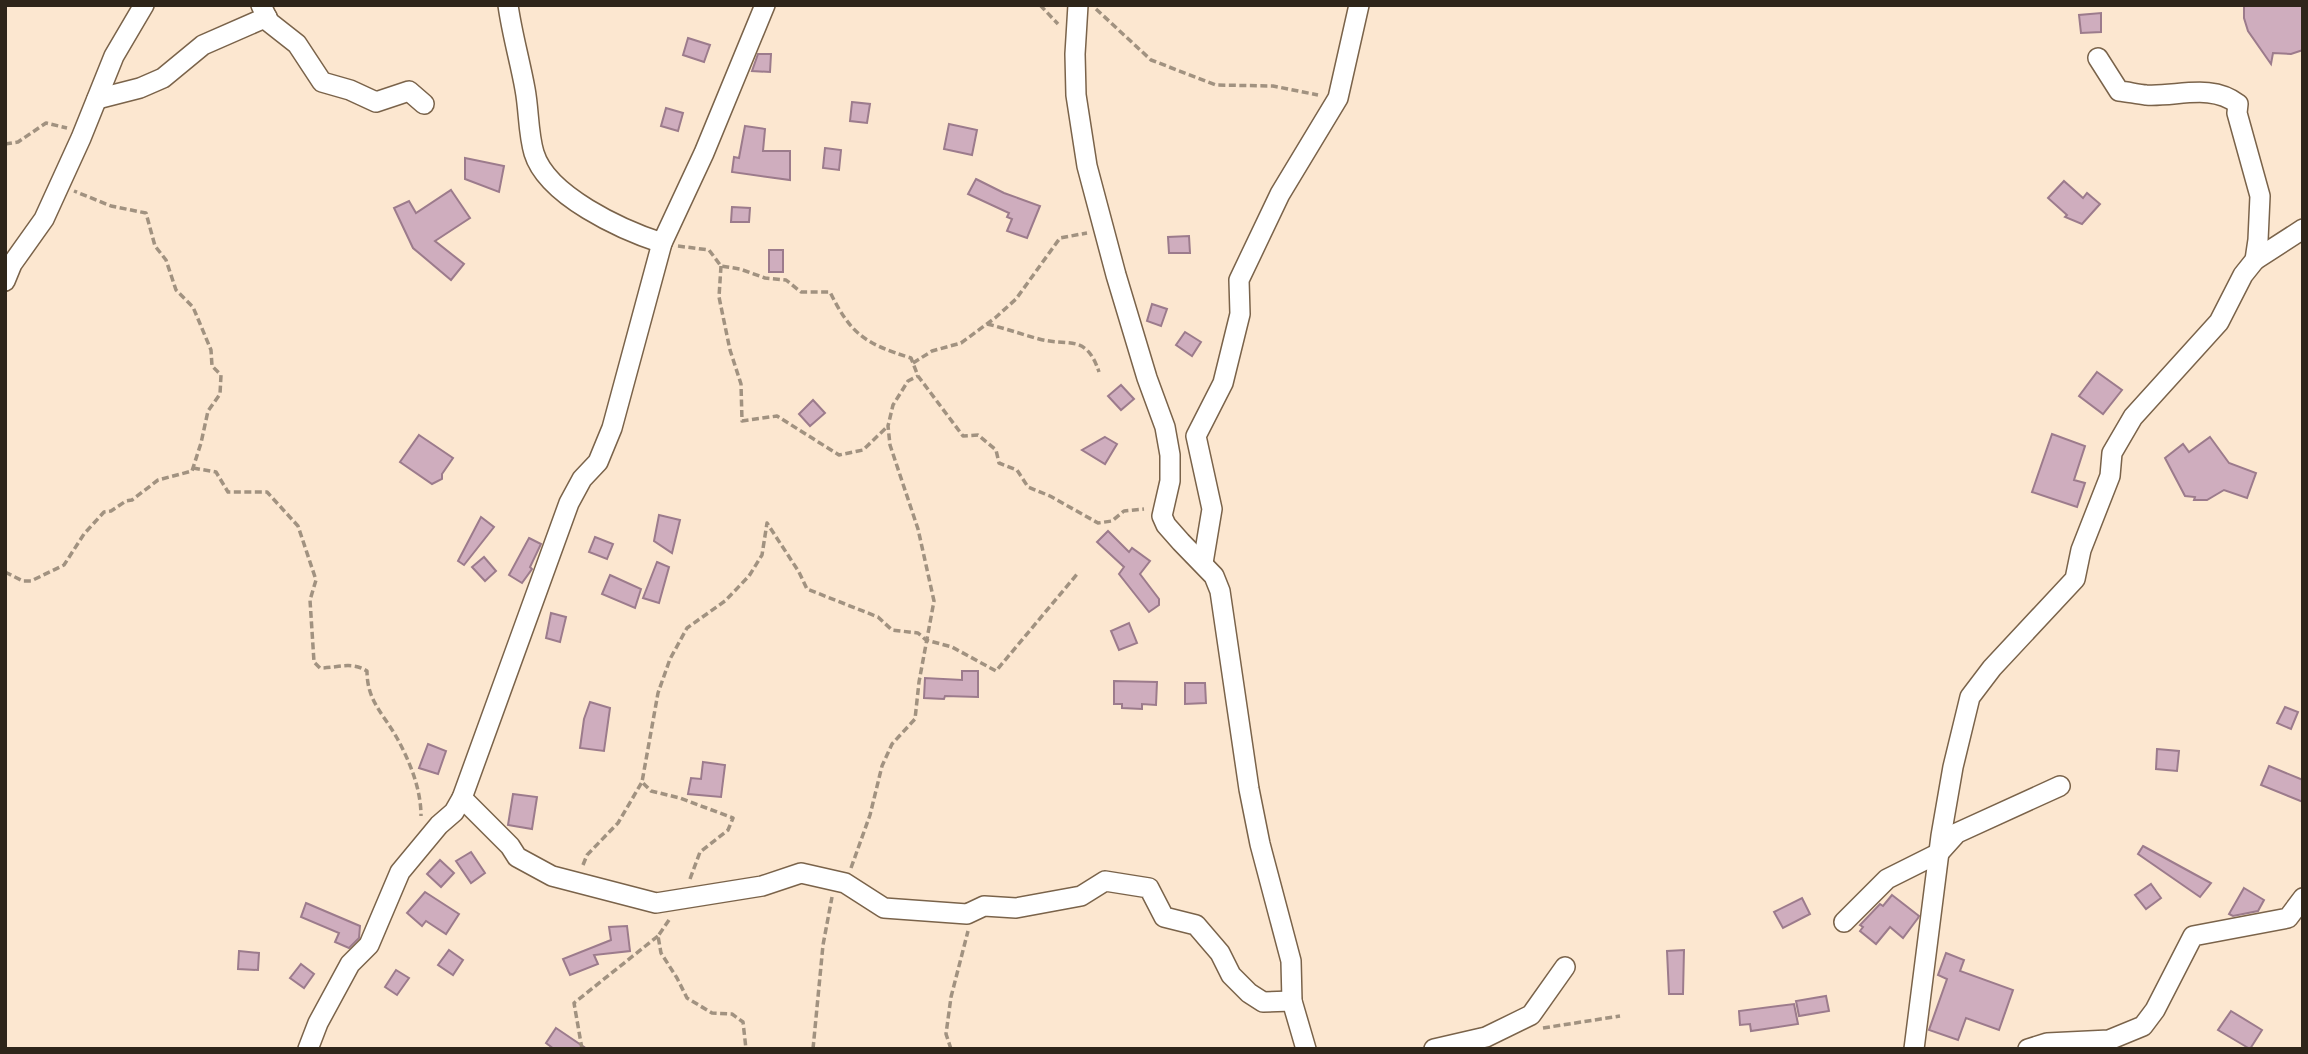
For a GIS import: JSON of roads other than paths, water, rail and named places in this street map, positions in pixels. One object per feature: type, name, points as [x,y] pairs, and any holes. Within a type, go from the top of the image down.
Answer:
[{"type":"street","points":[[5,281],[12,264],[44,219],[114,56],[144,5]]},
{"type":"street","points":[[508,5],[529,112],[534,153],[545,175],[561,191],[602,216],[643,237],[662,243]]},
{"type":"street","points":[[309,1049],[318,1023],[350,964],[369,945],[400,872],[454,812],[462,798],[569,503],[582,479],[598,462],[612,428],[662,243],[705,153],[765,5]]},
{"type":"street","points":[[1078,5],[1075,54],[1079,116],[1087,166],[1147,378],[1165,428],[1170,455],[1170,481],[1162,516],[1166,525],[1214,576],[1220,591],[1249,789],[1260,844],[1291,961],[1292,1002],[1306,1049]]},
{"type":"street","points":[[1203,563],[1212,509],[1196,436],[1223,383],[1240,314],[1239,280],[1280,194],[1338,99],[1359,5]]},
{"type":"street","points":[[97,99],[140,88],[163,78],[203,45],[264,11],[270,22],[297,44],[321,82],[350,90],[376,102],[408,90],[424,104]]},
{"type":"street","points":[[2098,58],[2119,90],[2148,95],[2176,92],[2213,93],[2229,97],[2238,104],[2237,113],[2260,196],[2255,260]]},
{"type":"street","points":[[1914,1049],[1939,853],[1953,767],[1970,698],[1992,667],[2075,579],[2081,550],[2110,476],[2112,453],[2133,417],[2220,322],[2244,275],[2255,260],[2303,229]]},
{"type":"street","points":[[1844,922],[1886,879],[1939,853],[1957,833],[2060,786]]},
{"type":"street","points":[[462,798],[517,856],[552,876],[656,903],[762,886],[801,873],[845,883],[884,908],[949,914],[967,914],[984,906],[1016,908],[1059,901],[1081,896],[1105,881],[1149,888],[1164,917],[1196,925],[1220,953],[1231,975],[1249,993],[1263,1002],[1292,1002]]},
{"type":"street","points":[[2028,1049],[2047,1043],[2109,1040],[2143,1026],[2155,1010],[2193,936],[2288,918],[2303,898]]},
{"type":"street","points":[[1434,1049],[1486,1037],[1531,1015],[1565,968]]}]
